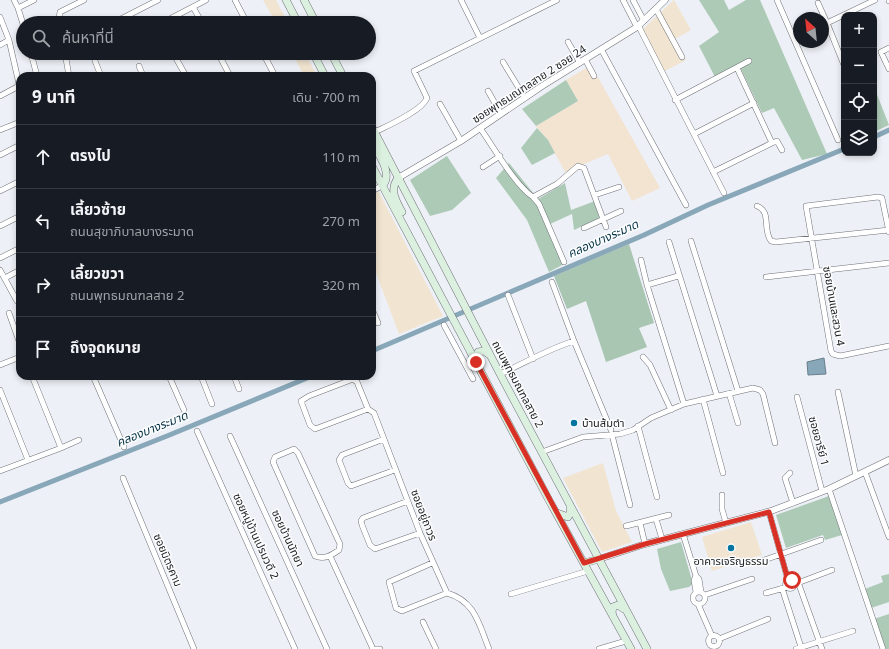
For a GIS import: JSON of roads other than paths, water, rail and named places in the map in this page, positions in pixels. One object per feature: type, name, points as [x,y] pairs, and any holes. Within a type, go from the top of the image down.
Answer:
[{"type":"main road","points":[[286,0],[294,16]]},
{"type":"main road","points":[[304,0],[311,14]]},
{"type":"main road","points":[[317,60],[323,72]]},
{"type":"main road","points":[[335,60],[341,72]]},
{"type":"main road","name":"ถนนพุทธมณฑลสาย 2","points":[[376,136],[500,374],[570,503],[624,609],[647,649]]},
{"type":"main road","points":[[376,151],[387,175],[383,185]]},
{"type":"main road","points":[[376,173],[631,649]]},
{"type":"main road","points":[[398,178],[393,192],[419,247],[420,256]]},
{"type":"main road","points":[[476,362],[477,354],[480,351],[491,355]]},
{"type":"main road","points":[[556,511],[564,517],[568,517],[570,513],[570,503]]},
{"type":"main road","points":[[584,563],[599,559]]},
{"type":"main road","points":[[613,617],[613,607],[618,605],[624,609]]},
{"type":"street","points":[[14,0],[20,16]]},
{"type":"street","points":[[18,8],[34,0]]},
{"type":"street","points":[[59,16],[60,12],[84,0]]},
{"type":"street","points":[[126,16],[158,0]]},
{"type":"street","points":[[176,16],[206,0]]},
{"type":"street","points":[[235,0],[243,16]]},
{"type":"street","points":[[461,0],[480,38]]},
{"type":"street","points":[[376,129],[415,110],[426,101],[427,98],[414,71],[557,0]]},
{"type":"street","points":[[623,0],[640,24]]},
{"type":"street","points":[[633,0],[640,24],[675,100],[724,193]]},
{"type":"street","points":[[777,0],[838,140]]},
{"type":"street","points":[[829,22],[875,0]]},
{"type":"street","name":"ซอยพุทธมณฑลสาย 2 ซอย 24","points":[[398,178],[461,141],[500,114],[640,24],[664,1]]},
{"type":"street","points":[[818,3],[822,12]]},
{"type":"street","points":[[193,7],[198,16]]},
{"type":"street","points":[[656,10],[682,57]]},
{"type":"street","points":[[0,17],[9,40],[16,76]]},
{"type":"street","points":[[829,28],[841,58]]},
{"type":"street","points":[[0,45],[9,40]]},
{"type":"street","points":[[568,42],[594,76]]},
{"type":"street","points":[[889,48],[882,52],[889,69]]},
{"type":"street","points":[[601,49],[686,205]]},
{"type":"street","points":[[33,60],[36,72]]},
{"type":"street","points":[[66,60],[68,72]]},
{"type":"street","points":[[177,60],[184,72]]},
{"type":"street","points":[[222,60],[228,72]]},
{"type":"street","points":[[267,60],[273,72]]},
{"type":"street","points":[[95,61],[99,72]]},
{"type":"street","points":[[675,100],[749,61]]},
{"type":"street","points":[[503,62],[525,98]]},
{"type":"street","points":[[139,66],[141,72]]},
{"type":"street","points":[[737,68],[772,143]]},
{"type":"street","points":[[0,96],[16,87]]},
{"type":"street","points":[[488,91],[500,114]]},
{"type":"street","points":[[694,134],[754,103]]},
{"type":"street","points":[[440,104],[461,141]]},
{"type":"street","points":[[0,130],[16,124]]},
{"type":"street","points":[[480,128],[527,192],[539,204],[564,262]]},
{"type":"street","points":[[713,172],[777,141],[782,150]]},
{"type":"street","points":[[0,155],[16,147]]},
{"type":"street","points":[[483,166],[500,156]]},
{"type":"street","points":[[533,197],[556,184],[571,170],[581,166],[584,168],[606,227]]},
{"type":"street","points":[[0,191],[16,183]]},
{"type":"street","points":[[376,189],[383,185]]},
{"type":"street","points":[[595,195],[618,186]]},
{"type":"street","name":"ซอยบ้านและสวน 4","points":[[889,231],[882,198],[878,197],[806,206],[831,350],[833,354],[840,356],[889,346]]},
{"type":"street","points":[[757,206],[763,208],[766,212],[767,235],[770,241],[776,242],[889,231]]},
{"type":"street","points":[[584,228],[620,211]]},
{"type":"street","points":[[0,226],[16,218]]},
{"type":"street","points":[[691,241],[738,391]]},
{"type":"street","points":[[669,242],[678,276],[717,396]]},
{"type":"street","points":[[0,258],[16,250]]},
{"type":"street","points":[[641,260],[684,404]]},
{"type":"street","points":[[766,277],[889,263]]},
{"type":"street","points":[[0,270],[16,298]]},
{"type":"street","points":[[5,278],[16,272]]},
{"type":"street","points":[[648,285],[678,276]]},
{"type":"street","points":[[552,282],[611,432],[630,505]]},
{"type":"street","points":[[508,295],[533,359]]},
{"type":"street","points":[[9,313],[16,333]]},
{"type":"street","points":[[376,318],[378,323]]},
{"type":"street","points":[[444,325],[473,379]]},
{"type":"street","points":[[500,374],[533,359],[543,352],[574,340]]},
{"type":"street","points":[[460,355],[470,350]]},
{"type":"street","points":[[643,357],[650,365],[671,410]]},
{"type":"street","points":[[0,365],[16,359]]},
{"type":"street","points":[[34,380],[61,448]]},
{"type":"street","points":[[96,380],[124,447]]},
{"type":"street","points":[[171,380],[184,410]]},
{"type":"street","points":[[203,380],[212,404]]},
{"type":"street","points":[[236,380],[240,389]]},
{"type":"street","name":"ซอยอยู่ถาวร","points":[[351,380],[303,400],[302,404],[310,426],[315,430],[368,409]]},
{"type":"street","name":"ซอยอยู่ถาวร","points":[[354,380],[357,382],[368,409],[374,413],[432,563],[447,593]]},
{"type":"street","points":[[542,452],[583,438],[611,432],[626,432],[651,418],[684,404],[753,388],[760,390],[774,443]]},
{"type":"street","points":[[0,390],[28,460]]},
{"type":"street","points":[[838,392],[856,476]]},
{"type":"street","points":[[729,393],[738,423]]},
{"type":"street","name":"ซอยอารีย์ 1","points":[[797,397],[825,490],[883,649]]},
{"type":"street","points":[[703,400],[723,473]]},
{"type":"street","points":[[638,426],[657,497]]},
{"type":"street","name":"ซอยหมู่บ้านเปรมวดี 2","points":[[197,431],[295,649]]},
{"type":"street","name":"ซอยบ้านนัทยา","points":[[230,436],[327,649]]},
{"type":"street","points":[[384,439],[342,455],[339,460],[348,483],[351,486],[395,470]]},
{"type":"street","points":[[0,471],[79,440]]},
{"type":"street","points":[[292,450],[297,451],[340,544],[339,550],[330,556],[318,558],[313,552],[275,466],[273,460],[276,457],[292,450]]},
{"type":"street","points":[[599,559],[662,539],[769,512],[825,490],[889,460]]},
{"type":"street","points":[[865,472],[889,537]]},
{"type":"street","points":[[790,473],[785,478],[793,503]]},
{"type":"street","name":"ซอยมิตรคาม","points":[[123,478],[194,649]]},
{"type":"street","points":[[722,495],[722,509],[726,523]]},
{"type":"street","points":[[408,501],[363,518],[361,521],[362,525],[370,545],[375,548],[420,533]]},
{"type":"street","points":[[769,512],[788,580],[784,588],[798,648],[853,630]]},
{"type":"street","points":[[626,526],[669,515]]},
{"type":"street","points":[[656,519],[662,539]]},
{"type":"street","points":[[640,523],[645,544]]},
{"type":"street","points":[[683,534],[696,576],[699,579],[704,602],[698,604]]},
{"type":"street","points":[[756,563],[821,540]]},
{"type":"street","points":[[330,556],[373,649]]},
{"type":"street","points":[[432,563],[389,582],[396,608],[402,611],[447,593],[461,598],[472,610],[489,649]]},
{"type":"street","points":[[766,593],[784,588],[792,588],[796,583],[832,570]]},
{"type":"street","points":[[511,594],[588,571]]},
{"type":"street","points":[[719,639],[712,636],[698,604],[693,599],[701,593],[752,579]]},
{"type":"street","points":[[788,580],[792,580],[796,583],[822,649]]},
{"type":"street","points":[[719,639],[768,619]]},
{"type":"street","points":[[423,622],[436,649]]},
{"type":"street","points":[[712,636],[709,639],[709,643],[716,648],[719,644],[719,639]]},
{"type":"street","points":[[599,649],[626,641]]},
{"type":"water","points":[[824,358],[826,374],[808,375],[807,362]]},
{"type":"waterway","name":"คลองบางระมาด","points":[[877,136],[889,130]]},
{"type":"waterway","name":"คลองบางระมาด","points":[[376,349],[644,235],[708,205],[841,150]]},
{"type":"waterway","name":"คลองบางระมาด","points":[[0,502],[167,436],[302,380]]},
{"type":"place","name":"บ้านส้มตำ","points":[[574,423]]},
{"type":"place","name":"อาคารเจริญธรรม","points":[[731,548]]}]
